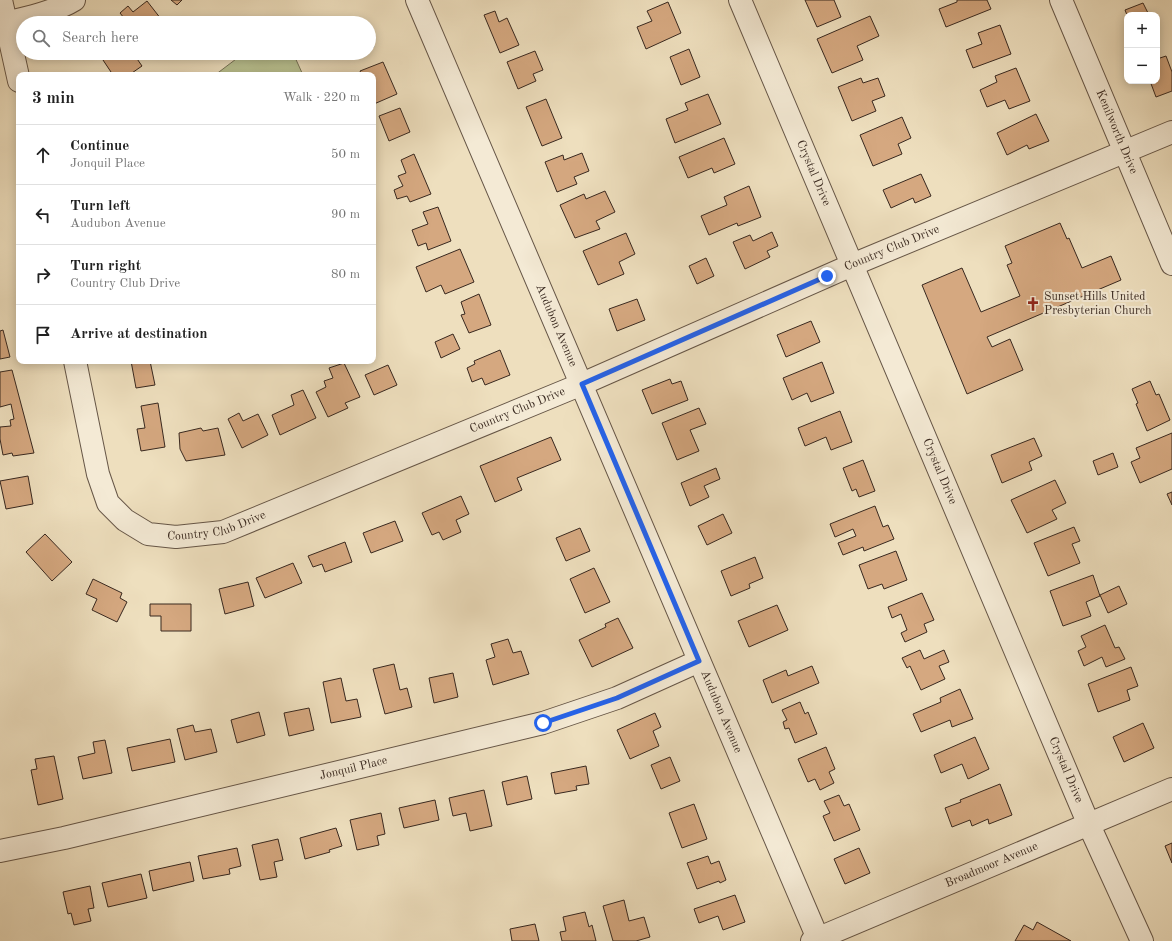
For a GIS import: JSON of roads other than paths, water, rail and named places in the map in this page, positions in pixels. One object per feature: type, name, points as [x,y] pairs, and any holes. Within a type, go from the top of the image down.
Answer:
[{"type":"street","points":[[1,0],[3,23],[17,72]]},
{"type":"street","points":[[31,16],[67,4],[74,0]]},
{"type":"street","name":"Audubon Avenue","points":[[417,0],[582,384],[816,940]]},
{"type":"street","name":"Crystal Drive","points":[[740,0],[1090,824],[1142,941]]},
{"type":"street","name":"Kenilworth Drive","points":[[1061,0],[1172,264]]},
{"type":"street","points":[[3,23],[16,20]]},
{"type":"street","name":"Country Club Drive","points":[[76,364],[98,474],[108,503],[125,520],[148,534],[176,538],[223,532],[582,384],[852,265],[1172,132]]},
{"type":"street","name":"Jonquil Place","points":[[0,851],[64,838],[543,723],[617,698],[699,661]]},
{"type":"street","name":"Broadmoor Avenue","points":[[816,940],[1172,789]]},
{"type":"place","name":"Sunset Hills United Presbyterian Church","points":[[1033,304]]}]
